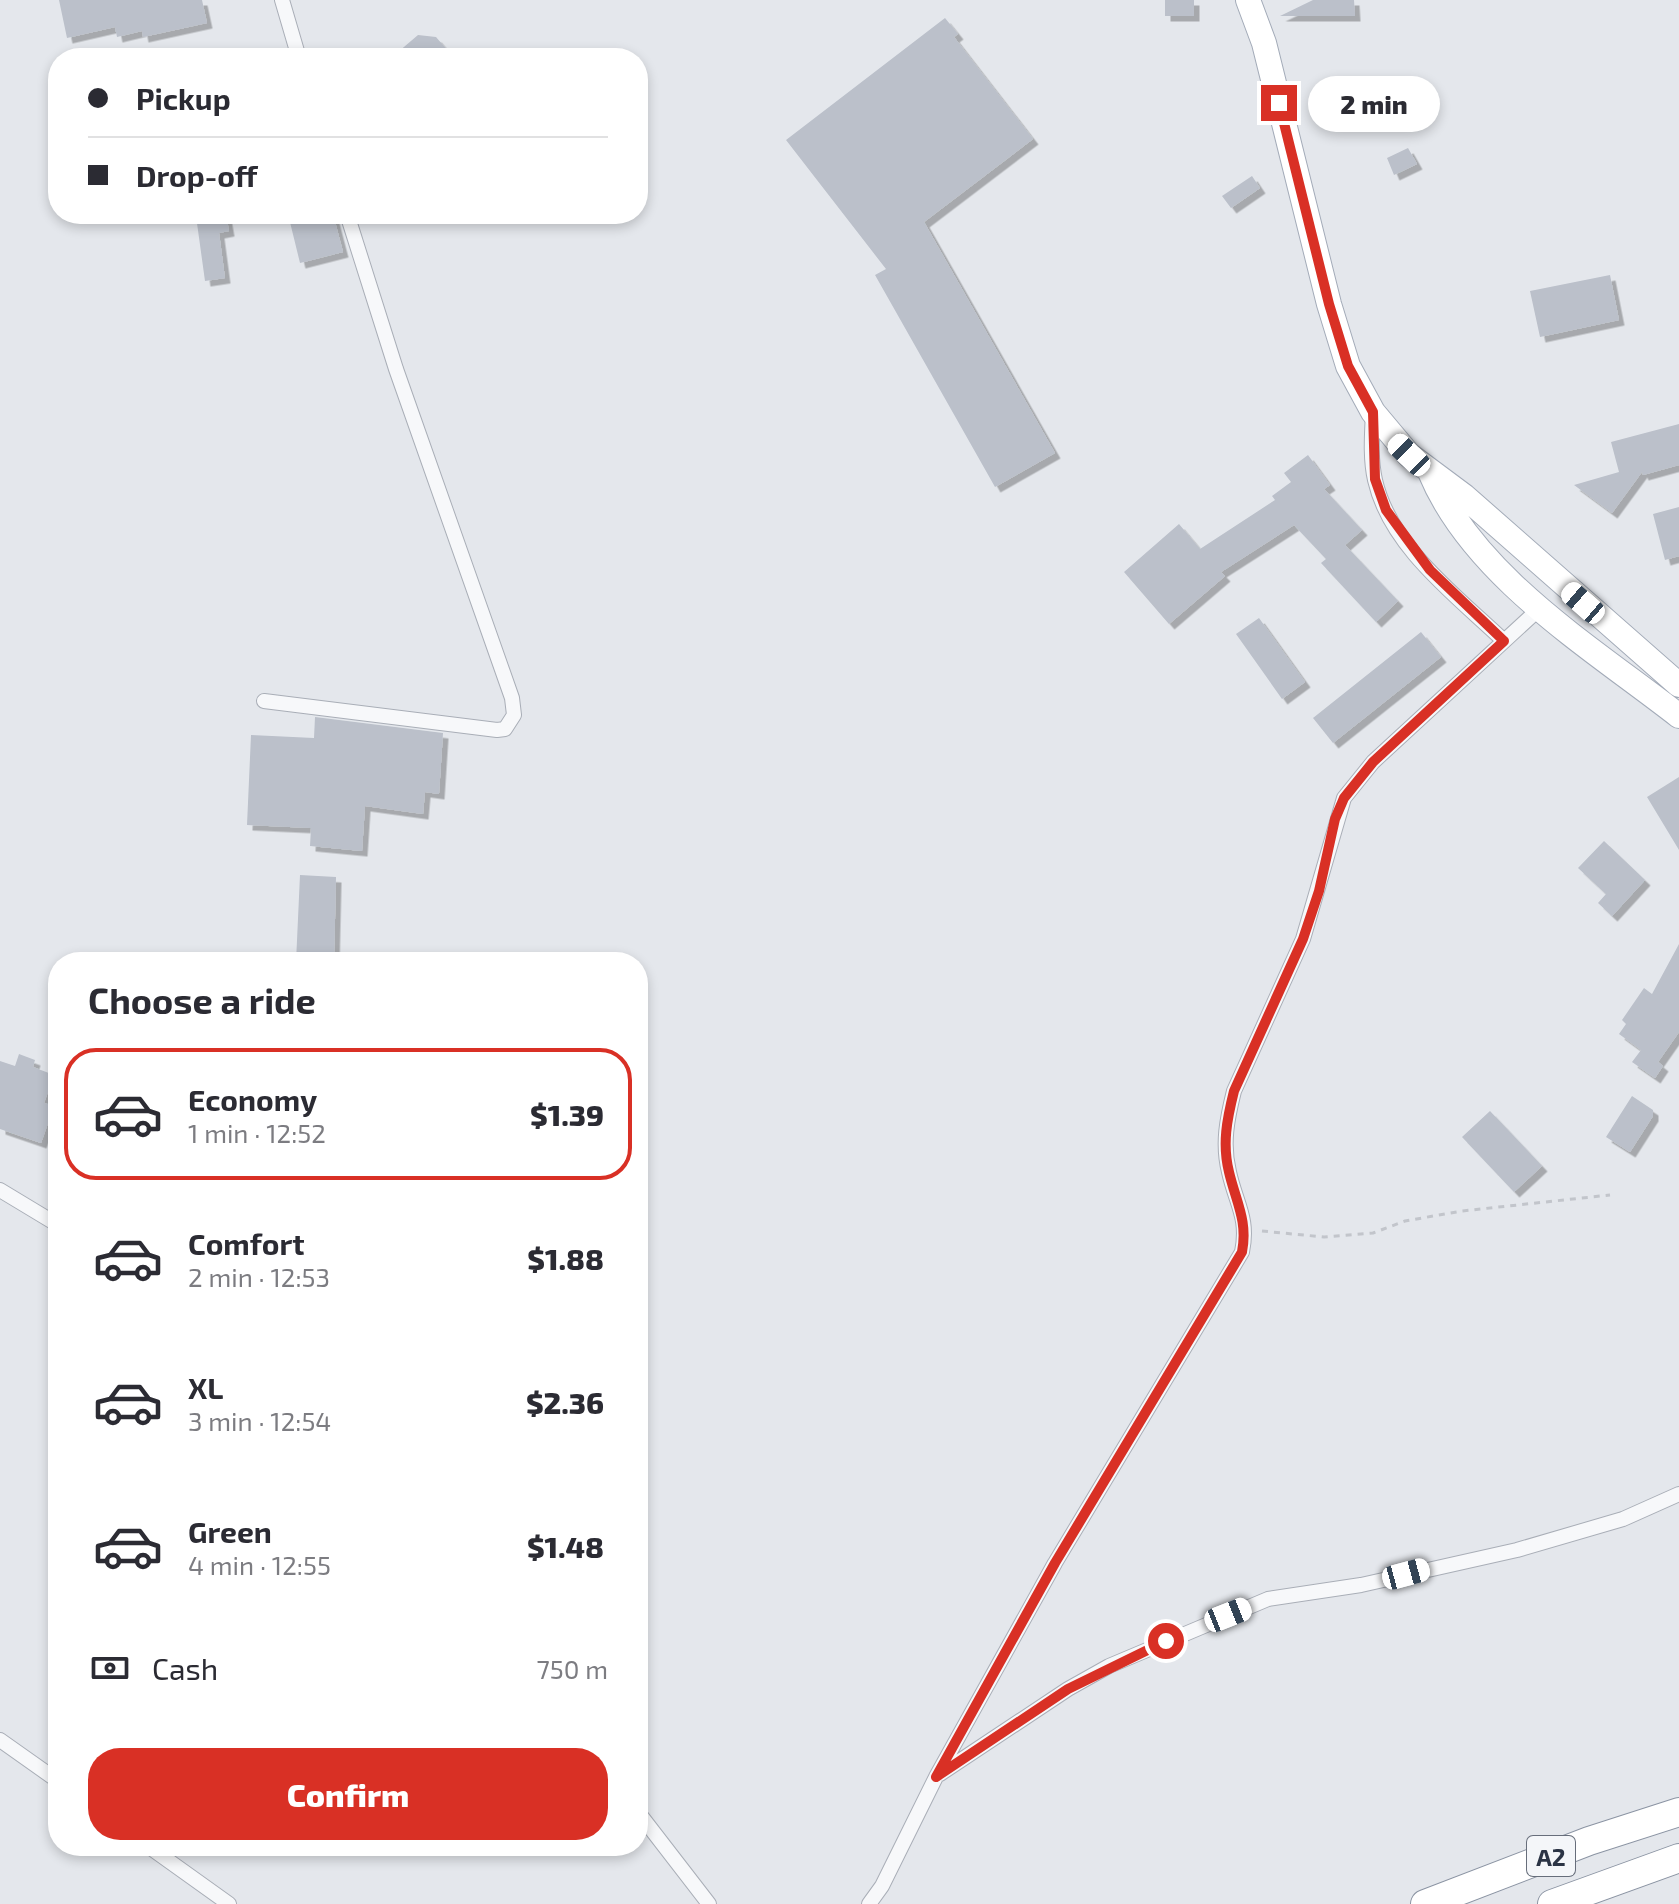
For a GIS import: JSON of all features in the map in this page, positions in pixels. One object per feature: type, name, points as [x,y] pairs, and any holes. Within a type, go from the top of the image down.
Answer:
[{"type":"highway","name":"A2","points":[[1425,1904],[1589,1841],[1679,1812]]},
{"type":"highway","name":"A2","points":[[1552,1904],[1679,1858]]},
{"type":"main road","points":[[1248,0],[1264,43],[1329,304],[1348,366],[1373,412],[1398,444],[1464,496],[1679,685]]},
{"type":"main road","points":[[1430,472],[1452,519],[1540,608],[1679,716]]},
{"type":"street","points":[[282,0],[296,48]]},
{"type":"street","points":[[264,701],[497,730],[505,729],[514,715],[512,698],[498,655],[396,369],[350,224]]},
{"type":"street","points":[[1373,412],[1375,479],[1386,510],[1430,570],[1504,641]]},
{"type":"street","points":[[869,1904],[882,1886],[936,1777],[1055,1563],[1242,1252],[1246,1229],[1229,1174],[1225,1146],[1227,1118],[1234,1091],[1311,915],[1335,819],[1344,798],[1373,762],[1540,608]]},
{"type":"street","points":[[0,1190],[48,1219]]},
{"type":"street","points":[[936,1777],[1068,1689],[1109,1666],[1268,1599],[1361,1585],[1517,1550],[1623,1519],[1679,1494]]},
{"type":"street","points":[[0,1740],[48,1774]]},
{"type":"street","points":[[648,1825],[709,1904]]},
{"type":"street","points":[[162,1856],[229,1904]]},
{"type":"path","points":[[1246,1229],[1324,1237],[1373,1233],[1405,1221],[1462,1211],[1610,1195]]},
{"type":"building","points":[[59,0],[202,0],[207,23],[143,37],[142,31],[117,37],[115,27],[67,38]]},
{"type":"building","points":[[1165,0],[1194,0],[1194,16],[1165,16]]},
{"type":"building","points":[[1313,0],[1354,0],[1355,16],[1280,16]]},
{"type":"building","points":[[945,18],[958,34],[954,37],[1033,139],[924,222],[1055,453],[995,487],[875,275],[886,269],[786,140]]},
{"type":"building","points":[[418,35],[436,37],[445,48],[403,48]]},
{"type":"building","points":[[1408,148],[1417,164],[1394,175],[1387,158]]},
{"type":"building","points":[[1252,176],[1260,188],[1231,208],[1222,196]]},
{"type":"building","points":[[197,224],[228,224],[229,231],[219,233],[225,278],[205,281]]},
{"type":"building","points":[[290,224],[336,224],[343,252],[300,263]]},
{"type":"building","points":[[1610,275],[1619,320],[1540,337],[1530,291]]},
{"type":"building","points":[[1679,424],[1679,465],[1643,475],[1642,472],[1612,513],[1574,485],[1619,472],[1611,442]]},
{"type":"building","points":[[1308,455],[1330,485],[1324,489],[1362,530],[1345,545],[1398,601],[1376,622],[1321,563],[1326,559],[1294,525],[1221,572],[1225,576],[1169,624],[1124,572],[1179,524],[1200,549],[1275,500],[1272,496],[1291,482],[1284,473]]},
{"type":"building","points":[[1679,507],[1679,556],[1665,560],[1653,514]]},
{"type":"building","points":[[1259,618],[1305,682],[1282,699],[1236,634]]},
{"type":"building","points":[[1421,632],[1441,657],[1333,743],[1313,718]]},
{"type":"building","points":[[315,717],[443,733],[439,794],[425,792],[423,814],[365,806],[362,851],[310,846],[311,828],[247,825],[251,735],[314,738]]},
{"type":"building","points":[[1679,777],[1679,850],[1647,797]]},
{"type":"building","points":[[1604,841],[1645,880],[1612,916],[1598,903],[1606,894],[1578,868]]},
{"type":"building","points":[[300,875],[336,877],[334,952],[296,952]]},
{"type":"building","points":[[1679,944],[1679,1032],[1658,1062],[1663,1066],[1655,1078],[1632,1062],[1641,1050],[1619,1034],[1626,1024],[1622,1020],[1644,988],[1652,994]]},
{"type":"building","points":[[19,1054],[35,1060],[33,1067],[48,1073],[48,1092],[44,1103],[48,1104],[48,1123],[41,1143],[0,1129],[0,1061],[15,1066]]},
{"type":"building","points":[[1632,1096],[1653,1110],[1653,1116],[1630,1152],[1606,1137]]},
{"type":"building","points":[[1490,1111],[1542,1166],[1514,1192],[1462,1137]]},
{"type":"route","points":[[1166,1641],[1109,1666],[1068,1689],[936,1777],[1055,1563],[1242,1252],[1246,1229],[1229,1174],[1225,1146],[1227,1118],[1234,1091],[1303,939],[1319,891],[1335,819],[1344,798],[1357,778],[1373,762],[1504,641],[1430,570],[1386,510],[1375,479],[1373,412],[1348,366],[1329,304],[1279,103]]}]
